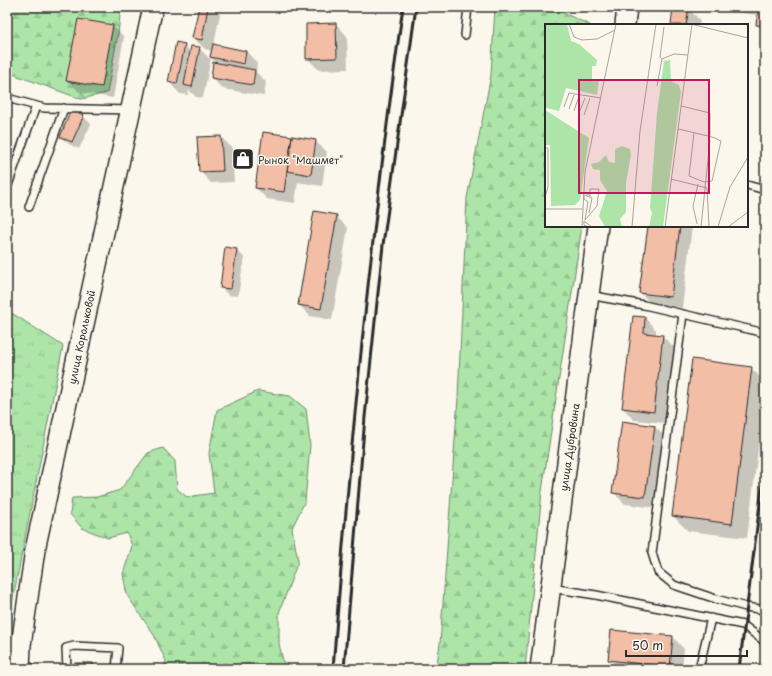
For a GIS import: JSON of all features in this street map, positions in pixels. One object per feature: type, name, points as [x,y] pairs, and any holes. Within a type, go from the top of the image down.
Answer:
[{"type":"main road","name":"улица Корольковой","points":[[20,669],[21,645],[35,550],[153,7]]},
{"type":"main road","points":[[625,24],[627,7]]},
{"type":"main road","name":"улица Дубровина","points":[[540,669],[598,227]]},
{"type":"lane","points":[[465,36],[468,7]]},
{"type":"lane","points":[[7,98],[44,108],[130,110]]},
{"type":"lane","points":[[7,188],[36,106]]},
{"type":"lane","points":[[29,207],[64,108]]},
{"type":"lane","points":[[748,185],[765,190]]},
{"type":"lane","points":[[589,295],[683,314],[765,333]]},
{"type":"lane","points":[[683,314],[652,553],[658,572],[674,586],[746,607],[765,610]]},
{"type":"lane","points":[[550,588],[596,595],[743,625],[764,640],[765,644]]},
{"type":"lane","points":[[699,669],[711,618]]},
{"type":"lane","points":[[67,669],[66,648],[74,646],[118,648],[116,669]]},
{"type":"green space","points":[[7,7],[121,7],[118,34],[107,93],[81,99],[7,72]]},
{"type":"green space","points":[[495,7],[550,7],[588,24],[545,24],[545,227],[582,227],[542,491],[525,669],[436,669],[440,644],[458,398],[467,198],[491,75]]},
{"type":"green space","points":[[7,310],[63,346],[10,613],[7,669]]},
{"type":"green space","points":[[258,391],[290,396],[306,409],[310,445],[305,501],[292,528],[298,561],[279,613],[279,644],[285,669],[164,669],[166,661],[154,635],[127,595],[123,574],[132,546],[127,533],[108,538],[82,528],[70,514],[72,498],[97,497],[120,490],[148,453],[163,448],[175,461],[177,489],[187,497],[214,493],[209,453],[217,410]]},
{"type":"building","points":[[199,7],[208,7],[202,40],[192,38]]},
{"type":"building","points":[[673,7],[689,8],[686,24],[671,24]]},
{"type":"building","points":[[758,8],[765,9],[765,26],[756,25]]},
{"type":"building","points":[[78,19],[113,25],[102,87],[66,81]]},
{"type":"building","points":[[336,23],[337,58],[306,59],[306,24]]},
{"type":"building","points":[[176,42],[185,44],[177,84],[168,82]]},
{"type":"building","points":[[213,44],[246,51],[244,64],[210,57]]},
{"type":"building","points":[[191,46],[200,47],[192,87],[184,85]]},
{"type":"building","points":[[213,62],[255,70],[253,85],[211,78]]},
{"type":"building","points":[[71,110],[84,115],[72,142],[60,137]]},
{"type":"building","points":[[263,132],[292,136],[284,192],[255,188]]},
{"type":"building","points":[[221,136],[223,171],[199,172],[197,137]]},
{"type":"building","points":[[292,136],[316,140],[311,175],[287,171]]},
{"type":"building","points":[[314,211],[337,215],[321,309],[298,305]]},
{"type":"building","points":[[648,227],[680,227],[671,297],[639,293]]},
{"type":"building","points":[[225,247],[237,249],[231,289],[220,288]]},
{"type":"building","points":[[633,316],[645,317],[644,333],[663,335],[654,412],[622,408]]},
{"type":"building","points":[[692,359],[752,367],[732,524],[672,516]]},
{"type":"building","points":[[622,421],[655,426],[645,497],[612,493]]},
{"type":"building","points":[[611,630],[673,636],[670,667],[608,660]]},
{"type":"building","points":[[74,663],[93,663],[93,669],[74,669]]},
{"type":"railway","points":[[333,669],[362,338],[381,172],[403,7]]},
{"type":"railway","points":[[344,669],[365,417],[383,245],[416,7]]},
{"type":"railway","points":[[739,669],[765,464]]},
{"type":"place","name":"Рынок \"Машмет\"","points":[[243,159]]}]
